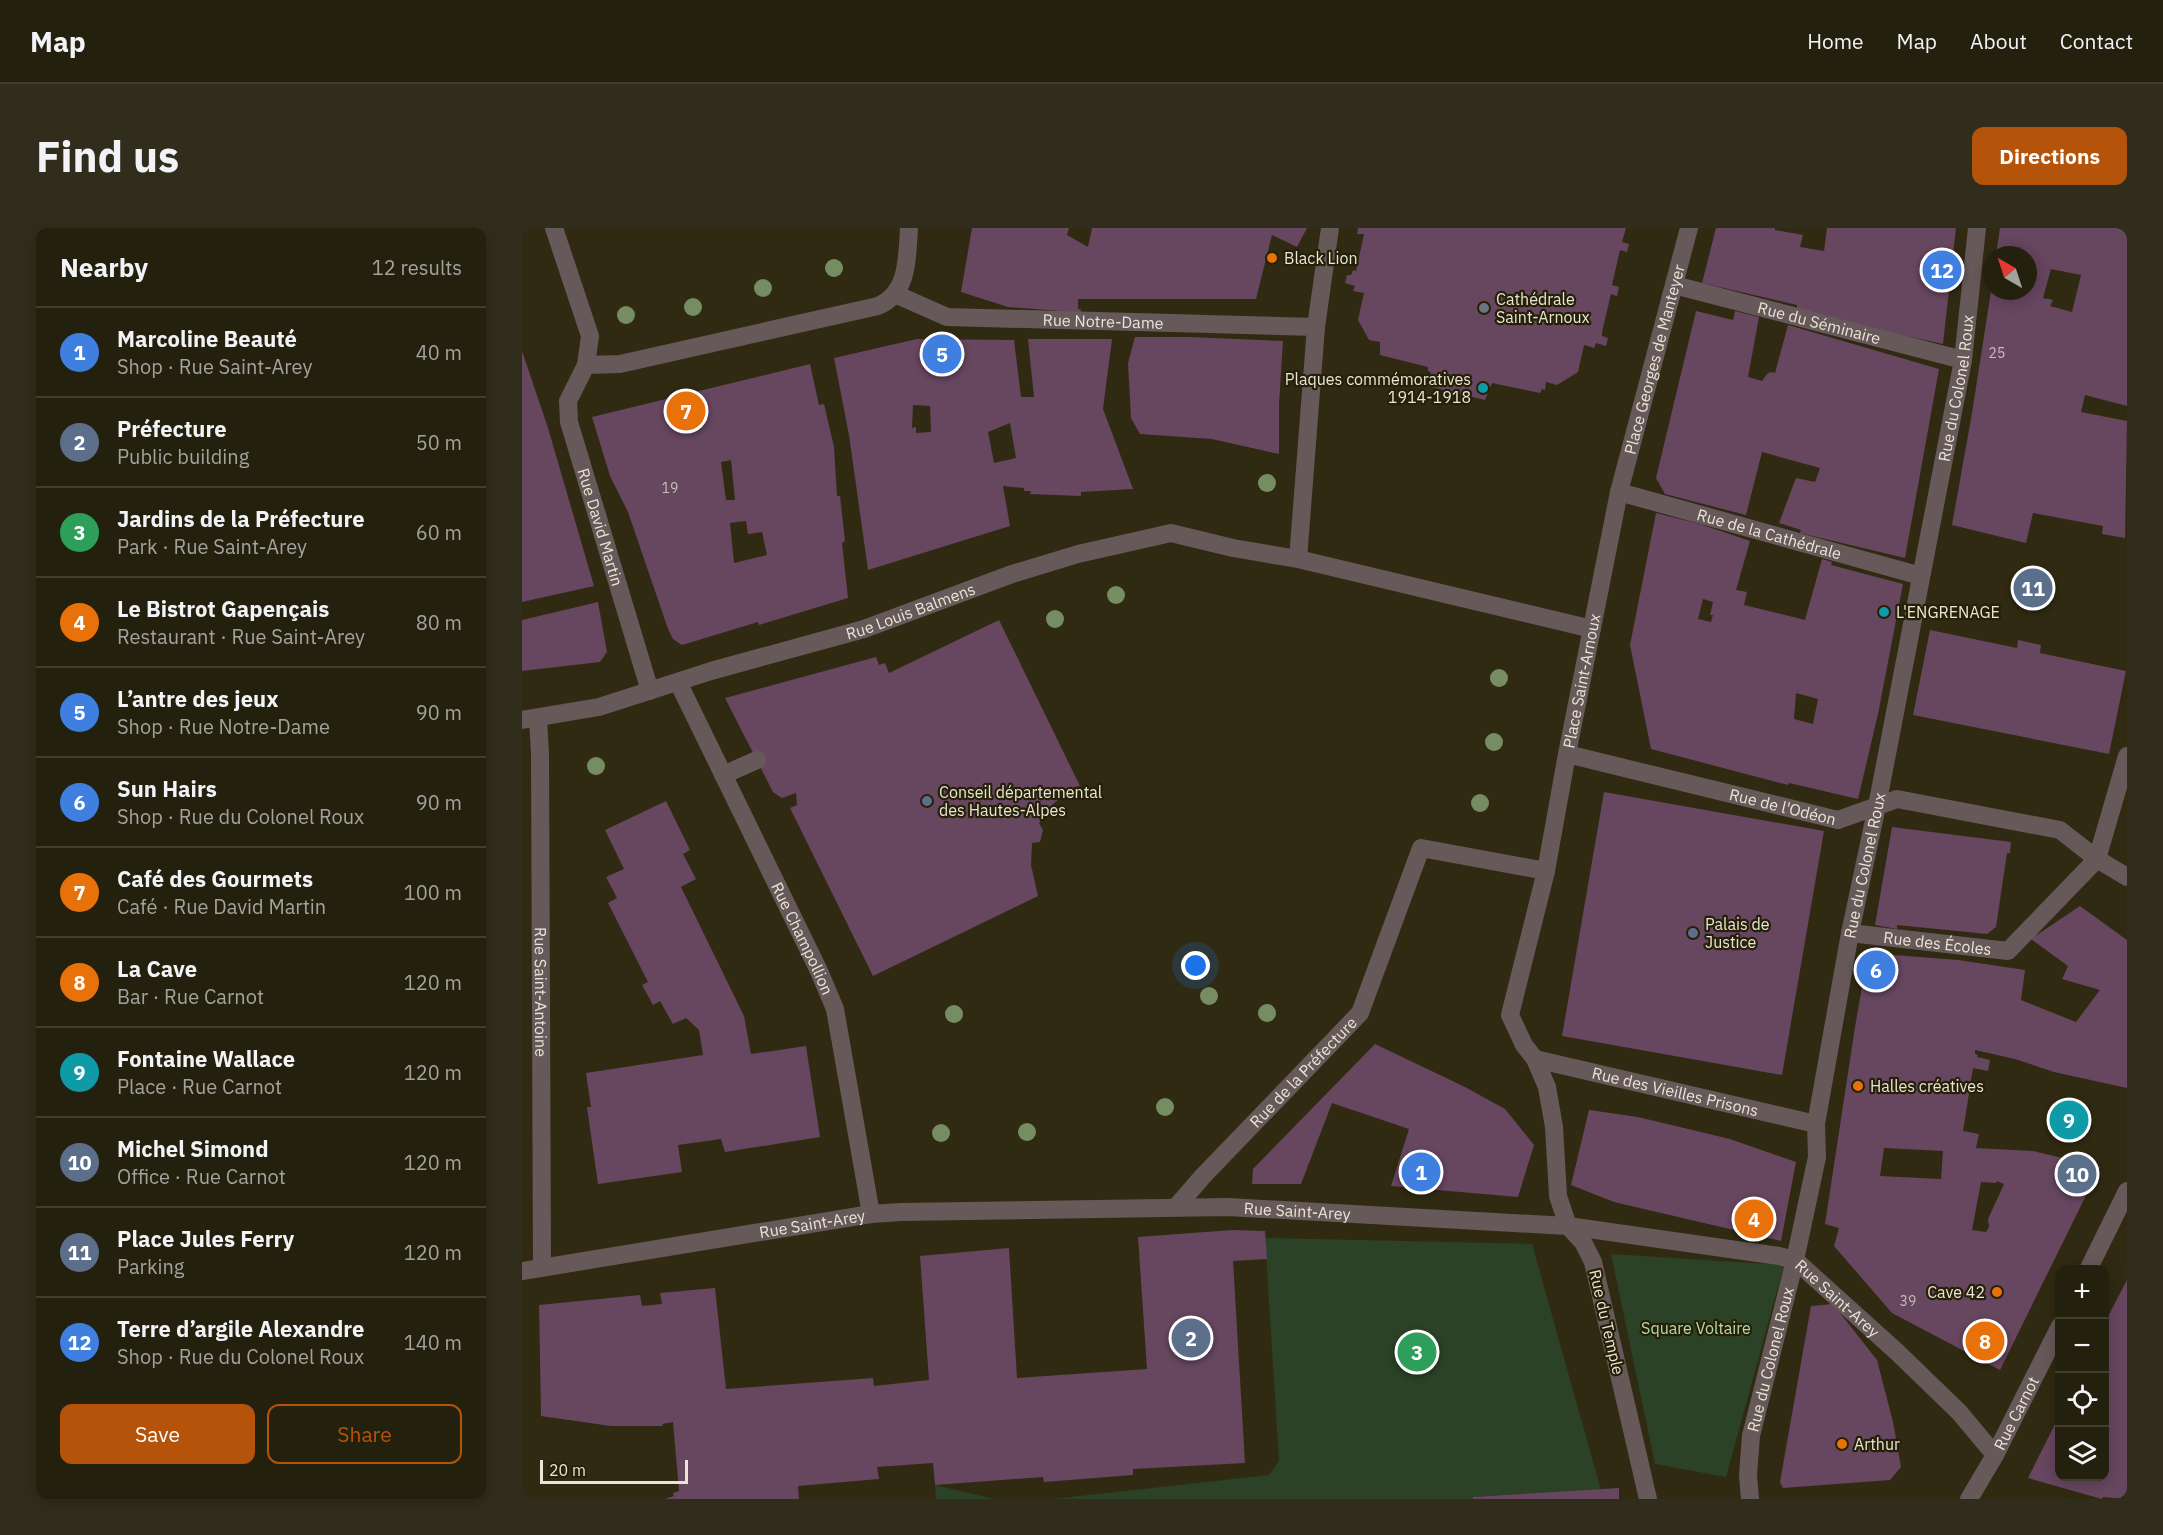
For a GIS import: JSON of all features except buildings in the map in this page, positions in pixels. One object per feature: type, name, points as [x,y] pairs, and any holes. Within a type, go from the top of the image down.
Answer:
[{"type":"street","name":"Rue David Martin","points":[[554,228],[590,336],[586,365],[568,400],[569,422],[650,691]]},
{"type":"street","points":[[586,365],[620,364],[889,302],[904,277],[909,228]]},
{"type":"street","points":[[1298,559],[1316,327],[1330,228]]},
{"type":"street","name":"Place Georges de Manteyer","points":[[1619,492],[1689,228]]},
{"type":"street","name":"Rue du Colonel Roux","points":[[1750,1499],[1748,1474],[1751,1436],[1795,1260],[1817,1157],[1816,1124],[1850,933],[1877,806],[1963,360],[1977,228]]},
{"type":"street","name":"Rue du Séminaire","points":[[1674,285],[1963,360]]},
{"type":"street","name":"Rue Notre-Dame","points":[[895,294],[947,317],[1316,327]]},
{"type":"street","name":"Rue de la Cathédrale","points":[[1619,492],[1921,576]]},
{"type":"street","name":"Place Saint-Arnoux","points":[[1535,1059],[1524,1045],[1510,1015],[1546,871],[1619,492]]},
{"type":"street","name":"Rue Louis Balmens","points":[[530,719],[599,706],[711,671],[864,629],[1012,574],[1171,533],[1233,548],[1298,559],[1592,629]]},
{"type":"street","name":"Rue Champollion","points":[[678,682],[819,971],[835,1009],[870,1214]]},
{"type":"street","name":"Rue Saint-Antoine","points":[[530,719],[540,754],[542,1266]]},
{"type":"street","name":"Rue de l'Odéon","points":[[1567,754],[1838,820],[1897,800],[2060,830],[2097,859],[2127,877]]},
{"type":"street","points":[[2097,859],[2127,756]]},
{"type":"street","points":[[723,775],[757,760]]},
{"type":"street","name":"Rue de la Préfecture","points":[[1177,1206],[1360,1013],[1421,848],[1546,871]]},
{"type":"street","name":"Rue des Écoles","points":[[1850,933],[2008,951],[2097,859]]},
{"type":"street","name":"Rue des Vieilles Prisons","points":[[1535,1059],[1816,1124]]},
{"type":"street","name":"Rue du Temple","points":[[1535,1059],[1547,1088],[1554,1127],[1558,1196],[1568,1226],[1583,1242],[1593,1262],[1646,1493]]},
{"type":"street","points":[[2090,1265],[2127,1191]]},
{"type":"street","name":"Rue Saint-Arey","points":[[522,1271],[870,1214],[1228,1206],[1568,1226],[1795,1260],[1897,1352],[1959,1412],[1995,1455]]},
{"type":"street","name":"Rue Carnot","points":[[1969,1499],[1995,1455],[2055,1336]]},
{"type":"green space","points":[[1265,1238],[1532,1244],[1601,1490],[1473,1497],[1473,1499],[1053,1499],[1269,1475],[1279,1461]]},
{"type":"green space","name":"Square Voltaire","points":[[1611,1254],[1784,1265],[1726,1477],[1655,1464]]},
{"type":"green space","points":[[935,1485],[995,1499],[936,1499]]},
{"type":"place","name":"Black Lion","points":[[1272,258]]},
{"type":"place","name":"Terre d’argile Alexandre","points":[[1942,270]]},
{"type":"place","name":"Cathédrale Saint-Arnoux","points":[[1484,308]]},
{"type":"place","name":"L’antre des jeux","points":[[942,354]]},
{"type":"place","name":"Plaques commémoratives 1914-1918","points":[[1483,388]]},
{"type":"place","name":"Café des Gourmets","points":[[686,411]]},
{"type":"place","name":"Place Jules Ferry","points":[[2033,588]]},
{"type":"place","name":"L'ENGRENAGE","points":[[1884,612]]},
{"type":"place","name":"Conseil départemental des Hautes-Alpes","points":[[927,801]]},
{"type":"place","name":"Palais de Justice","points":[[1693,933]]},
{"type":"place","name":"Sun Hairs","points":[[1876,970]]},
{"type":"place","name":"Halles créatives","points":[[1858,1086]]},
{"type":"place","name":"Fontaine Wallace","points":[[2069,1120]]},
{"type":"place","name":"Marcoline Beauté","points":[[1421,1172]]},
{"type":"place","name":"Michel Simond","points":[[2077,1174]]},
{"type":"place","name":"Le Bistrot Gapençais","points":[[1754,1219]]},
{"type":"place","name":"Cave 42","points":[[1997,1292]]},
{"type":"place","name":"Préfecture","points":[[1191,1338]]},
{"type":"place","name":"La Cave","points":[[1985,1341]]},
{"type":"place","name":"Jardins de la Préfecture","points":[[1417,1352]]},
{"type":"place","name":"Arthur","points":[[1842,1444]]}]
